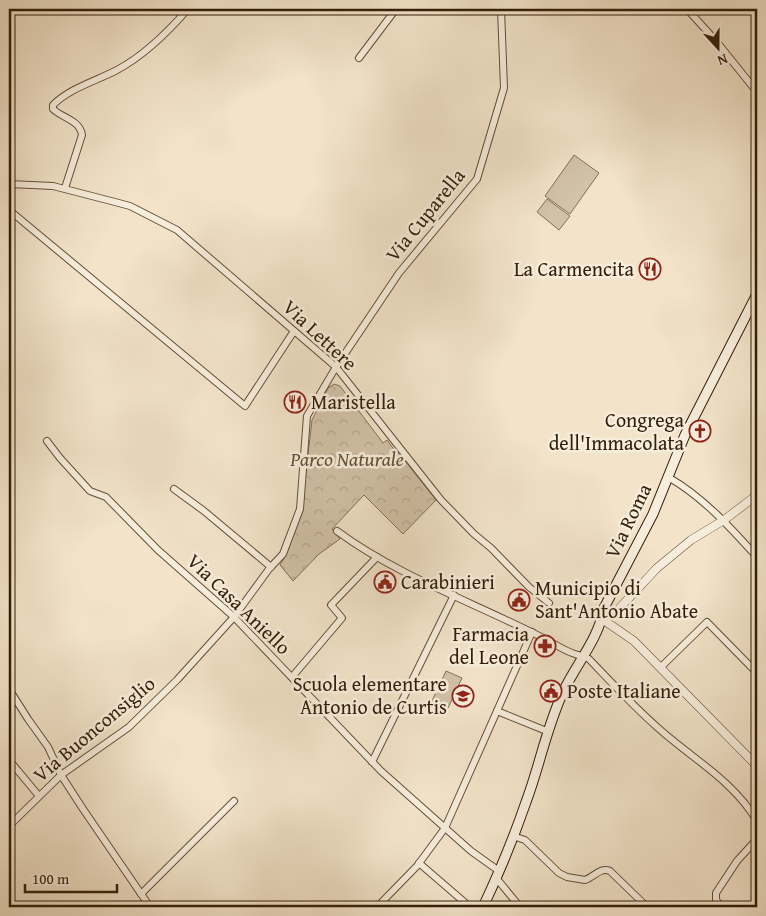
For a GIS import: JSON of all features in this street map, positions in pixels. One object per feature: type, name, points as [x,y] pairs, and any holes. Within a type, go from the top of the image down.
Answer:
[{"type":"main road","name":"Via Roma","points":[[483,907],[513,836],[564,690],[584,656],[602,619],[604,608],[653,514],[685,435],[757,294]]},
{"type":"street","points":[[65,188],[82,134],[77,124],[56,112],[53,109],[53,105],[67,94],[130,62],[164,35],[188,9]]},
{"type":"street","points":[[359,58],[394,9]]},
{"type":"street","name":"Via Cuparella","points":[[336,367],[399,273],[477,179],[504,88],[501,9]]},
{"type":"street","points":[[687,9],[716,41],[757,92]]},
{"type":"street","name":"Via Lettere","points":[[9,184],[31,184],[65,188],[130,206],[177,230],[336,367],[441,500],[530,587],[550,603]]},
{"type":"street","points":[[9,210],[245,406],[294,331]]},
{"type":"street","name":"Via Buonconsiglio","points":[[9,826],[61,775],[129,727],[177,680],[234,617],[283,554],[300,509],[307,416],[336,367]]},
{"type":"street","name":"Via Casa Aniello","points":[[47,440],[60,458],[90,491],[106,497],[158,550],[234,617],[372,762],[498,875],[520,907]]},
{"type":"street","points":[[668,477],[694,495],[724,520],[757,557]]},
{"type":"street","points":[[174,488],[204,510],[271,567]]},
{"type":"street","points":[[757,495],[724,520],[690,540],[657,568],[614,612],[602,619],[634,641],[757,766]]},
{"type":"street","points":[[336,531],[360,548],[377,557],[576,655],[584,656],[657,728],[721,778],[744,802],[757,822]]},
{"type":"street","points":[[292,677],[342,618],[331,605],[377,557]]},
{"type":"street","points":[[372,762],[454,595]]},
{"type":"street","points":[[660,668],[707,622],[757,674]]},
{"type":"street","points":[[377,907],[419,863],[445,828],[532,632]]},
{"type":"street","points":[[9,689],[48,747],[61,775],[82,809],[141,894],[147,906]]},
{"type":"street","points":[[497,711],[549,732]]},
{"type":"street","points":[[9,760],[38,796]]},
{"type":"street","points":[[141,894],[234,801]]},
{"type":"street","points":[[513,836],[525,840],[554,869],[566,877],[585,880],[599,872],[610,871],[644,904]]},
{"type":"street","points":[[722,907],[716,900],[716,892],[737,861],[757,839]]},
{"type":"street","points":[[419,863],[470,907]]},
{"type":"green space","points":[[574,155],[599,173],[570,214],[545,196]]},
{"type":"green space","points":[[547,199],[570,216],[559,230],[537,212]]},
{"type":"green space","name":"Parco Naturale","points":[[334,384],[340,386],[383,443],[387,440],[436,500],[403,534],[364,495],[332,529],[340,539],[319,554],[293,581],[280,565],[286,555],[302,507],[312,420],[328,388]]},
{"type":"green space","points":[[446,671],[462,678],[448,708],[432,701]]},
{"type":"place","name":"La Carmencita","points":[[650,269]]},
{"type":"place","name":"Maristella","points":[[295,402]]},
{"type":"place","name":"Congrega dell'Immacolata","points":[[700,431]]},
{"type":"place","name":"Carabinieri","points":[[385,582]]},
{"type":"place","name":"Municipio di Sant'Antonio Abate","points":[[519,600]]},
{"type":"place","name":"Farmacia del Leone","points":[[545,646]]},
{"type":"place","name":"Poste Italiane","points":[[551,691]]},
{"type":"place","name":"Scuola elementare Antonio de Curtis","points":[[463,696]]}]
